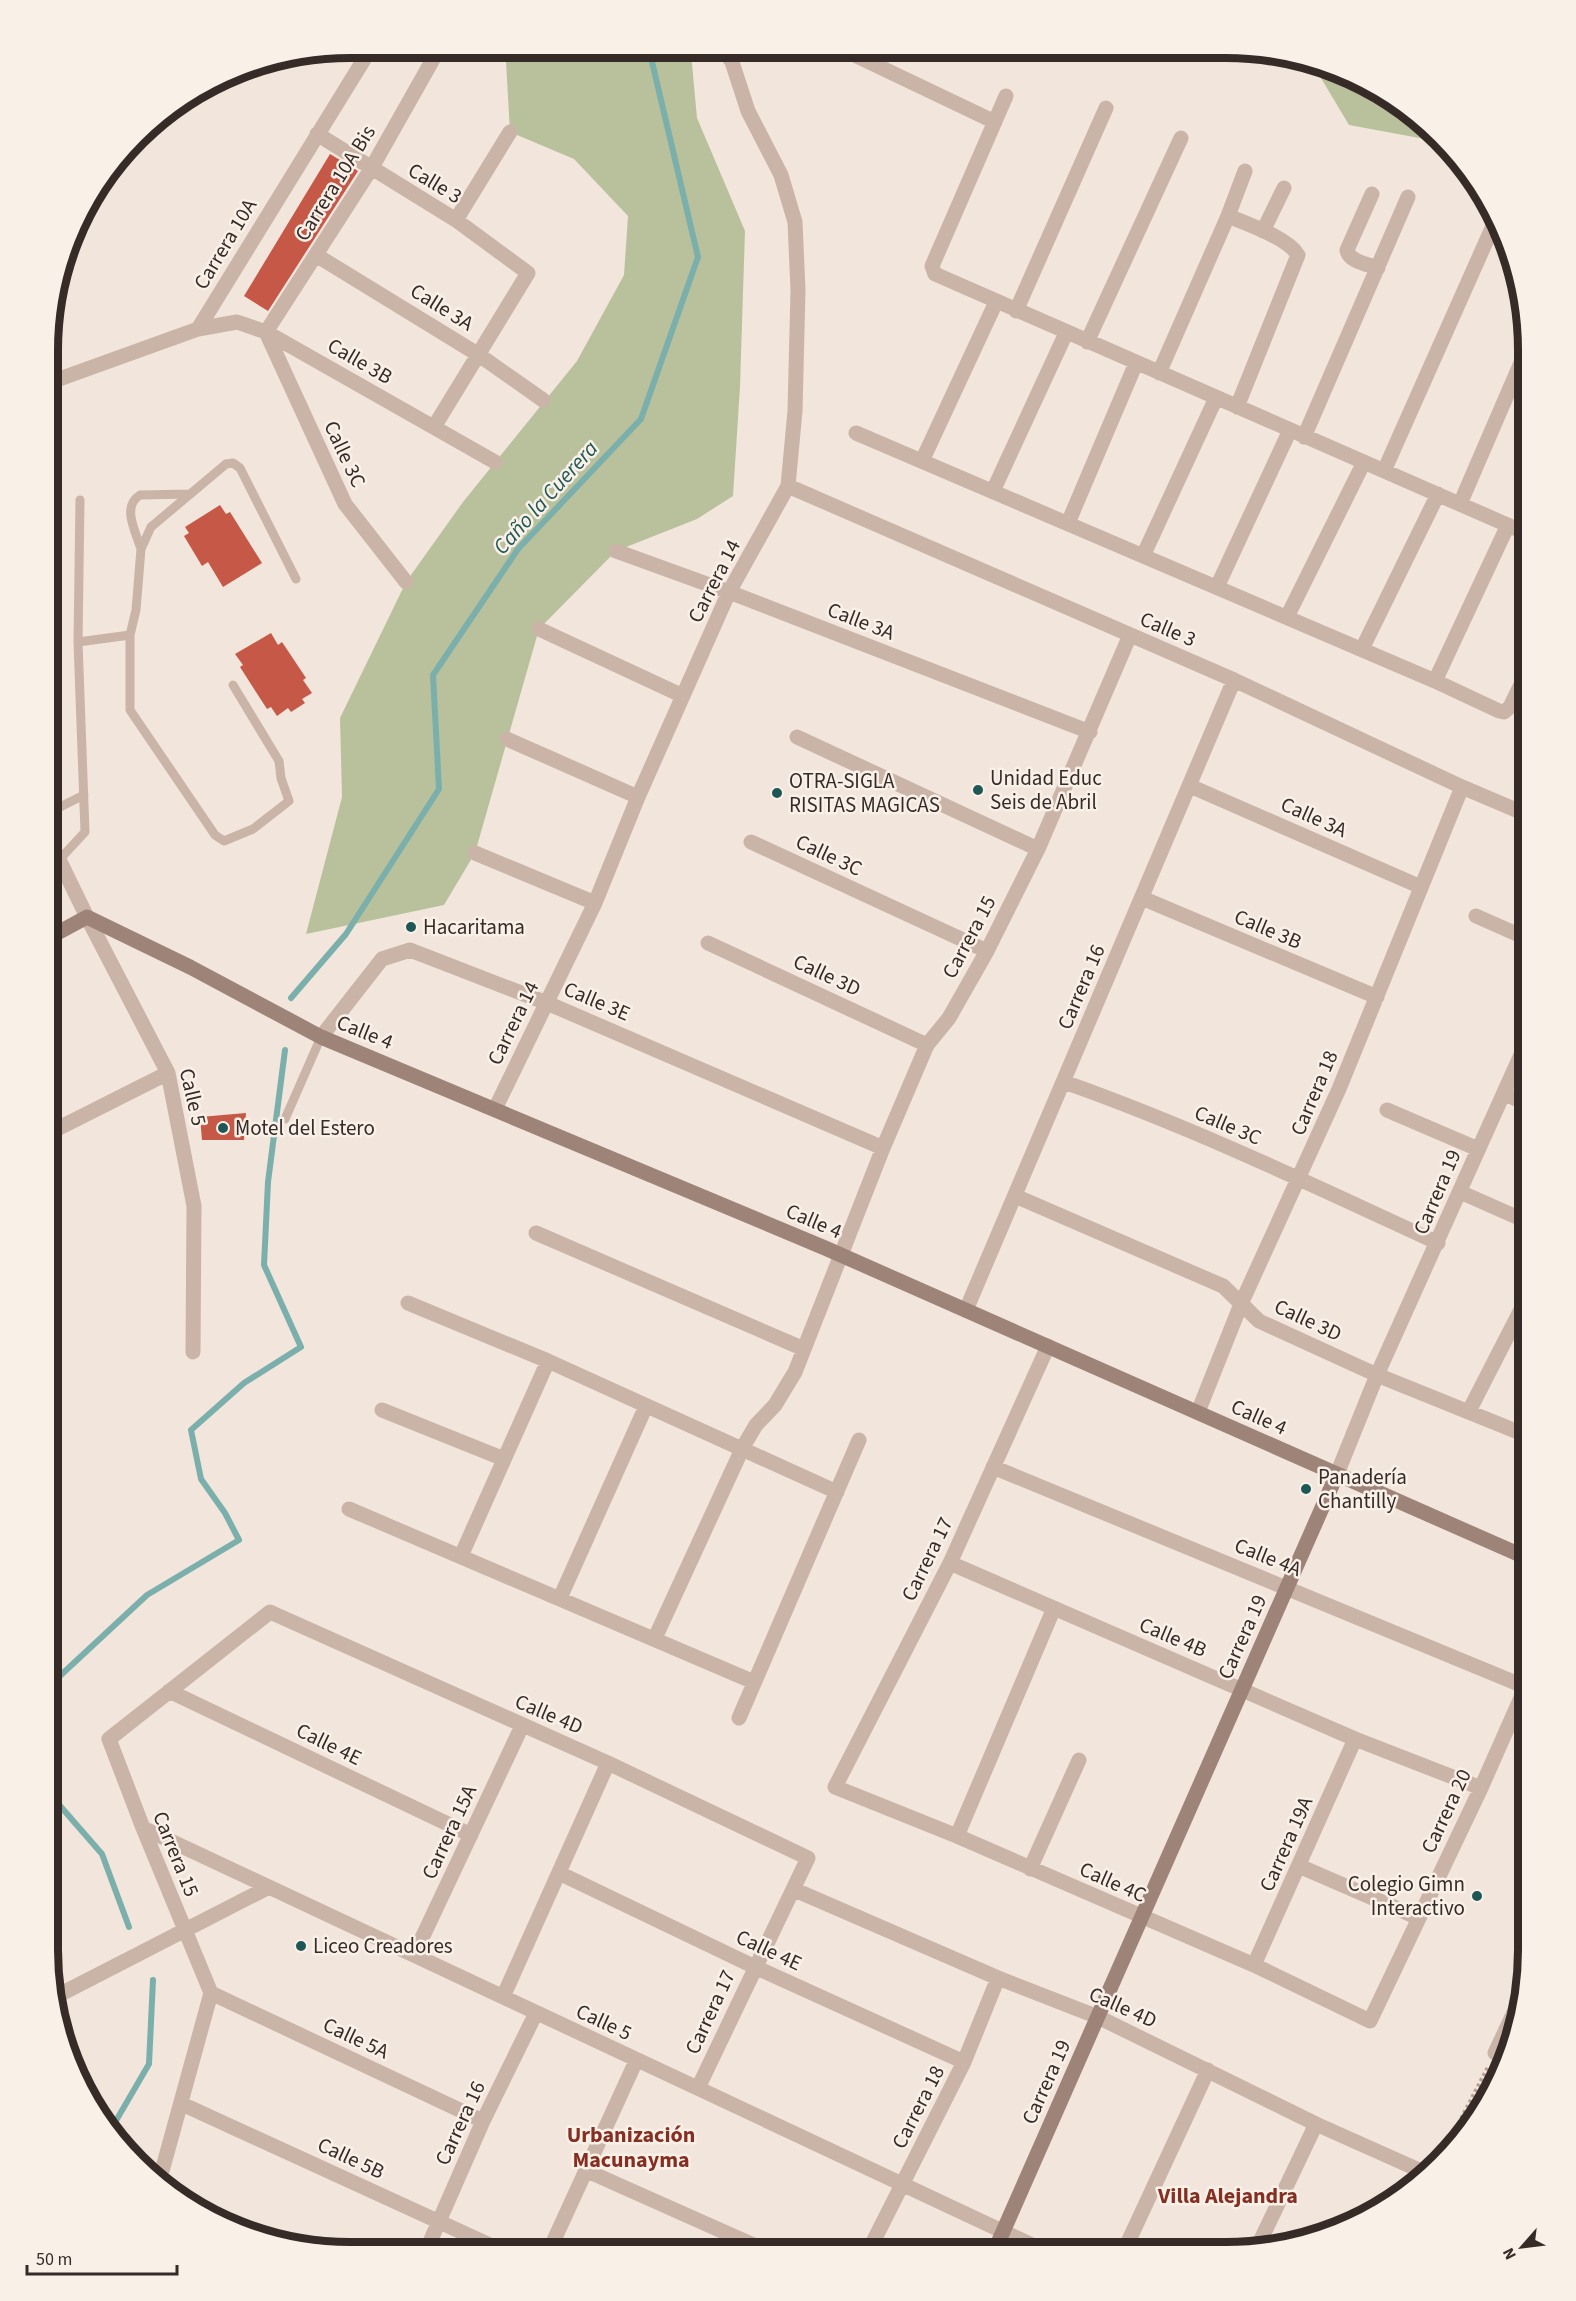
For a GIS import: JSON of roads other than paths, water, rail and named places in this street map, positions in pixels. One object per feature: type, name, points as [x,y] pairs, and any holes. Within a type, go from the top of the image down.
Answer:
[{"type":"street","name":"Carrera 10A","points":[[198,329],[365,58]]},
{"type":"street","name":"Carrera 10A Bis","points":[[266,332],[371,169],[434,58]]},
{"type":"street","name":"Carrera 14","points":[[495,1108],[595,903],[638,798],[729,592],[788,486],[795,400],[798,290],[795,222],[781,175],[748,111],[729,58]]},
{"type":"street","points":[[861,58],[995,122]]},
{"type":"street","points":[[1006,96],[932,266],[935,274],[1518,530]]},
{"type":"street","points":[[1016,311],[1106,108]]},
{"type":"street","points":[[456,220],[510,132]]},
{"type":"street","name":"Calle 3","points":[[317,134],[456,220],[528,273],[479,355]]},
{"type":"street","points":[[1087,342],[1181,138]]},
{"type":"street","points":[[1159,373],[1228,216],[1245,171]]},
{"type":"street","points":[[1263,231],[1284,188]]},
{"type":"street","points":[[1372,194],[1347,250],[1352,259],[1378,268]]},
{"type":"street","points":[[1216,587],[1297,434],[1378,268],[1408,197]]},
{"type":"street","points":[[1228,216],[1263,231],[1294,249],[1298,255],[1237,407]]},
{"type":"street","points":[[1384,471],[1491,230]]},
{"type":"street","name":"Calle 3A","points":[[316,255],[479,355],[543,400]]},
{"type":"street","points":[[922,461],[996,302]]},
{"type":"street","name":"Calle 3B","points":[[198,329],[237,322],[266,332],[495,462]]},
{"type":"street","points":[[58,379],[198,329]]},
{"type":"street","name":"Calle 3C","points":[[266,332],[345,504],[406,582]]},
{"type":"street","points":[[993,491],[1066,333]]},
{"type":"street","points":[[434,427],[479,355]]},
{"type":"street","points":[[1068,523],[1136,363]]},
{"type":"street","points":[[1460,504],[1518,370]]},
{"type":"street","points":[[1143,556],[1216,398]]},
{"type":"street","points":[[856,433],[1287,617],[1499,711],[1504,712],[1510,707],[1518,691]]},
{"type":"street","points":[[1287,617],[1364,462]]},
{"type":"street","name":"Calle 3","points":[[788,486],[1234,680],[1462,787],[1518,811]]},
{"type":"street","points":[[1362,650],[1438,495]]},
{"type":"street","points":[[1435,681],[1508,525]]},
{"type":"street","name":"Calle 3A","points":[[616,551],[729,592],[1090,732]]},
{"type":"street","points":[[539,629],[683,696]]},
{"type":"street","name":"Carrera 15","points":[[655,1638],[742,1447],[756,1425],[775,1406],[795,1372],[883,1148],[927,1045],[950,1018],[987,951],[1038,849],[1130,636]]},
{"type":"street","name":"Carrera 16","points":[[966,1310],[1234,680]]},
{"type":"street","points":[[797,737],[1038,849]]},
{"type":"street","points":[[507,739],[638,798]]},
{"type":"street","name":"Calle 3A","points":[[1190,786],[1421,887]]},
{"type":"street","name":"Carrera 18","points":[[1198,1412],[1242,1304],[1299,1179],[1377,997],[1462,787]]},
{"type":"street","name":"Calle 3C","points":[[751,842],[987,951]]},
{"type":"street","points":[[475,853],[595,903]]},
{"type":"street","name":"Calle 5","points":[[58,856],[168,1073],[194,1206],[194,1352]]},
{"type":"street","name":"Calle 3B","points":[[1142,898],[1377,997]]},
{"type":"street","points":[[1476,916],[1518,935]]},
{"type":"street","points":[[58,933],[87,917]]},
{"type":"street","name":"Calle 4","points":[[87,917],[190,967],[321,1037],[842,1255],[1518,1554]]},
{"type":"street","name":"Calle 3D","points":[[708,943],[927,1045]]},
{"type":"street","name":"Calle 3E","points":[[321,1037],[382,959],[410,950],[547,1003],[883,1148]]},
{"type":"street","name":"Carrera 19","points":[[998,2242],[1337,1474],[1377,1375],[1518,1063]]},
{"type":"street","points":[[58,1128],[168,1073]]},
{"type":"street","name":"Calle 3C","points":[[1064,1082],[1124,1104],[1299,1179],[1438,1243]]},
{"type":"street","points":[[1505,1094],[1518,1100]]},
{"type":"street","points":[[1387,1110],[1478,1149]]},
{"type":"street","points":[[1460,1192],[1518,1218]]},
{"type":"street","name":"Calle 3D","points":[[1015,1196],[1223,1286],[1259,1322],[1377,1375],[1518,1432]]},
{"type":"street","points":[[536,1233],[804,1349]]},
{"type":"street","points":[[408,1303],[548,1361],[837,1492]]},
{"type":"street","points":[[1469,1411],[1518,1331]]},
{"type":"street","name":"Carrera 17","points":[[836,1787],[950,1563],[1048,1346]]},
{"type":"street","points":[[461,1556],[548,1361]]},
{"type":"street","points":[[560,1598],[646,1406]]},
{"type":"street","points":[[382,1410],[504,1459]]},
{"type":"street","points":[[739,1718],[859,1440]]},
{"type":"street","name":"Calle 4A","points":[[993,1467],[1518,1682]]},
{"type":"street","points":[[349,1509],[754,1682]]},
{"type":"street","name":"Calle 4B","points":[[950,1563],[1355,1738],[1481,1788]]},
{"type":"street","points":[[957,1836],[1054,1608]]},
{"type":"street","name":"Carrera 15","points":[[211,1993],[109,1739],[270,1612]]},
{"type":"street","name":"Calle 4D","points":[[270,1612],[522,1726],[608,1762],[808,1858]]},
{"type":"street","name":"Calle 4E","points":[[170,1690],[471,1835]]},
{"type":"street","name":"Carrera 20","points":[[1370,2021],[1518,1706]]},
{"type":"street","name":"Carrera 15A","points":[[414,1955],[522,1726]]},
{"type":"street","name":"Carrera 19A","points":[[1254,1965],[1355,1738]]},
{"type":"street","points":[[1030,1869],[1079,1760]]},
{"type":"street","points":[[504,1997],[608,1762]]},
{"type":"street","name":"Calle 4C","points":[[836,1787],[957,1836],[1254,1965],[1370,2021]]},
{"type":"street","name":"Calle 5","points":[[143,1828],[1026,2242]]},
{"type":"street","name":"Carrera 17","points":[[698,2088],[755,1967],[795,1890],[808,1858]]},
{"type":"street","points":[[1299,1866],[1419,1918]]},
{"type":"street","name":"Calle 4E","points":[[559,1873],[755,1967],[964,2062]]},
{"type":"street","points":[[62,1994],[269,1887]]},
{"type":"street","name":"Calle 4D","points":[[795,1890],[998,1978],[1098,2018],[1316,2124],[1418,2170]]},
{"type":"street","name":"Carrera 18","points":[[872,2242],[964,2062],[998,1978]]},
{"type":"street","points":[[162,2173],[211,1993]]},
{"type":"street","name":"Calle 5A","points":[[211,1993],[483,2121]]},
{"type":"street","name":"Carrera 16","points":[[430,2242],[483,2121],[536,2013]]},
{"type":"street","points":[[1495,2053],[1508,2025]]},
{"type":"street","points":[[553,2242],[636,2061]]},
{"type":"street","points":[[1127,2242],[1208,2070]]},
{"type":"street","name":"Calle 5B","points":[[182,2104],[484,2242]]},
{"type":"street","points":[[1261,2240],[1316,2124]]},
{"type":"street","points":[[585,2170],[747,2242]]},
{"type":"lane","points":[[141,549],[152,527],[226,464],[233,463],[240,468],[296,579]]},
{"type":"lane","points":[[190,494],[140,495],[135,498],[130,507],[141,549],[136,610],[130,635],[130,710],[215,835],[224,841],[253,829],[289,801],[281,778],[279,761],[233,685]]},
{"type":"lane","points":[[60,860],[85,832],[78,642],[80,500]]},
{"type":"lane","points":[[78,642],[130,635]]},
{"type":"lane","points":[[58,808],[84,795]]},
{"type":"lane","points":[[285,1119],[321,1037]]},
{"type":"waterway","name":"Caño la Cuerera","points":[[291,998],[346,934],[439,789],[433,675],[518,549],[641,419],[698,257],[651,58]]},
{"type":"waterway","name":"Caño la Cuerera","points":[[58,1678],[147,1595],[239,1540],[225,1513],[201,1479],[191,1430],[244,1383],[301,1347],[264,1265],[268,1182],[285,1050]]},
{"type":"waterway","name":"Caño la Cuerera","points":[[58,1803],[102,1854],[129,1927]]},
{"type":"waterway","name":"Caño la Cuerera","points":[[115,2122],[149,2064],[153,1980]]},
{"type":"place","name":"Unidad Educ Seis de Abril","points":[[978,790]]},
{"type":"place","name":"OTRA-SIGLA RISITAS MAGICAS","points":[[777,793]]},
{"type":"place","name":"Hacaritama","points":[[411,927]]},
{"type":"place","name":"Motel del Estero","points":[[223,1128]]},
{"type":"place","name":"Panadería Chantilly","points":[[1306,1489]]},
{"type":"place","name":"Colegio Gimn Interactivo","points":[[1477,1896]]},
{"type":"place","name":"Liceo Creadores","points":[[301,1946]]},
{"type":"district","name":"Urbanización Macunayma","points":[[631,2146]]},
{"type":"district","name":"Villa Alejandra","points":[[1228,2195]]}]
